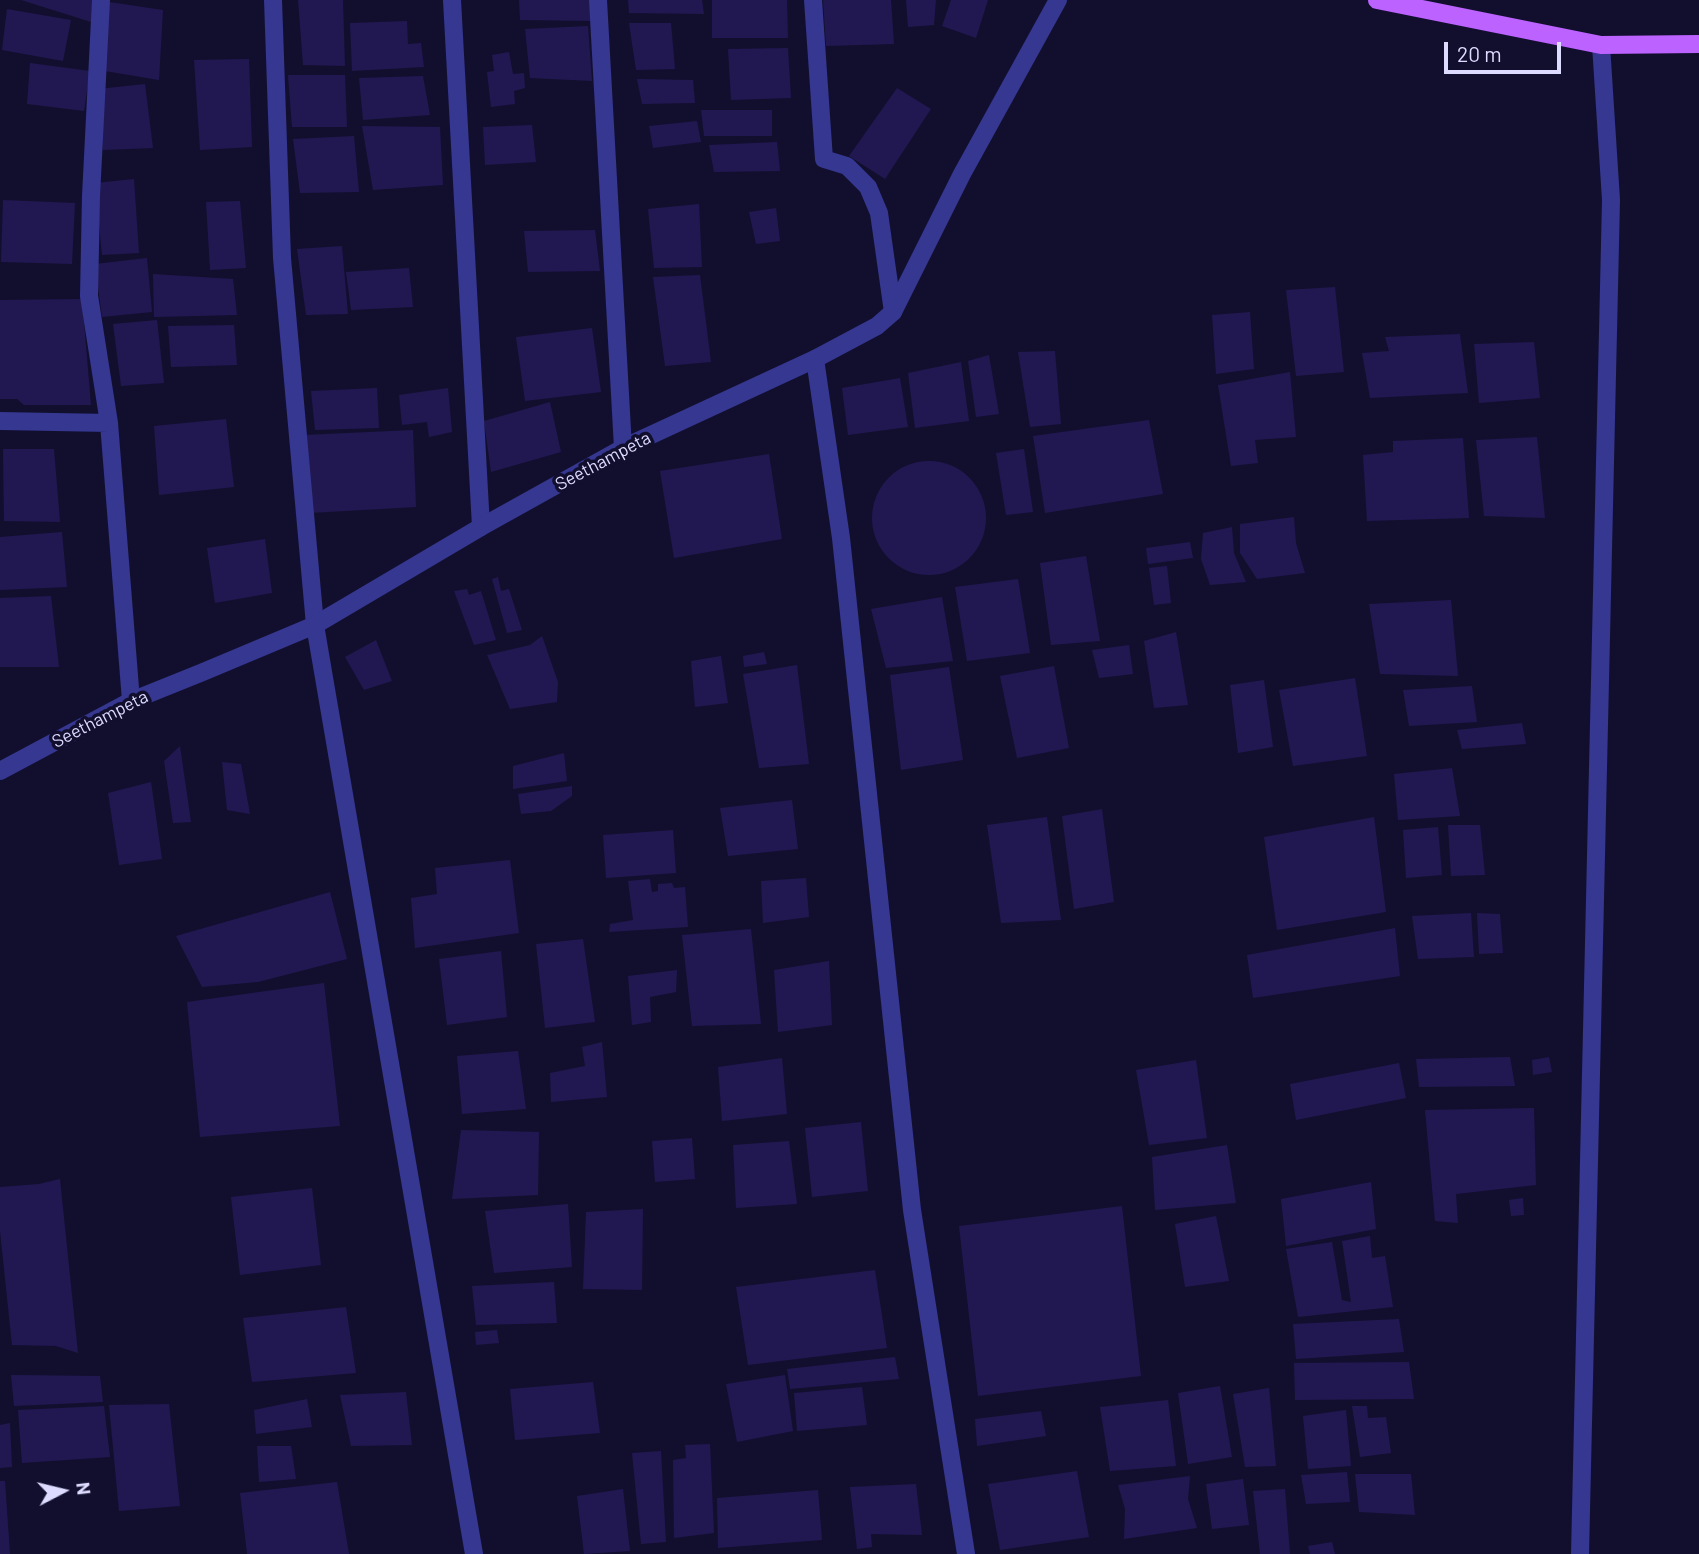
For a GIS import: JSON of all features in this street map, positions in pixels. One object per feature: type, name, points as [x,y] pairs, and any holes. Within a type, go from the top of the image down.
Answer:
[{"type":"main road","points":[[1377,0],[1601,45],[1699,44]]},
{"type":"street","points":[[102,0],[91,196],[89,296],[109,423],[131,701]]},
{"type":"street","points":[[273,0],[282,258],[315,625],[474,1554]]},
{"type":"street","points":[[452,0],[481,527]]},
{"type":"street","points":[[598,0],[623,448]]},
{"type":"street","points":[[813,0],[824,159],[847,166],[868,187],[879,213],[893,312]]},
{"type":"street","name":"Seethampeta","points":[[0,771],[131,701],[315,625],[481,527],[623,448],[815,359],[877,326],[893,312],[962,174],[1058,0]]},
{"type":"street","points":[[1580,1554],[1611,213],[1601,45]]},
{"type":"street","points":[[815,359],[841,538],[912,1210],[966,1554]]},
{"type":"street","points":[[0,421],[109,423]]},
{"type":"building","points":[[21,0],[95,0],[91,22]]},
{"type":"building","points":[[298,0],[343,0],[345,66],[303,65]]},
{"type":"building","points":[[519,0],[593,0],[595,21],[520,20]]},
{"type":"building","points":[[628,0],[702,0],[704,14],[629,13]]},
{"type":"building","points":[[712,0],[787,0],[788,38],[712,38]]},
{"type":"building","points":[[823,0],[891,0],[894,44],[826,46]]},
{"type":"building","points":[[906,0],[936,0],[934,25],[908,27]]},
{"type":"building","points":[[951,0],[988,0],[976,38],[942,26]]},
{"type":"building","points":[[109,2],[163,10],[159,80],[105,71]]},
{"type":"building","points":[[7,9],[71,20],[63,61],[2,50]]},
{"type":"building","points":[[407,21],[408,44],[421,43],[424,67],[352,71],[350,23]]},
{"type":"building","points":[[629,23],[671,23],[675,69],[636,70]]},
{"type":"building","points":[[588,26],[592,81],[530,78],[525,29]]},
{"type":"building","points":[[788,48],[791,98],[731,100],[728,49]]},
{"type":"building","points":[[509,52],[513,74],[524,73],[525,88],[514,91],[515,104],[491,107],[487,72],[494,71],[492,55]]},
{"type":"building","points":[[249,59],[252,147],[200,150],[194,60]]},
{"type":"building","points":[[30,63],[90,71],[84,111],[27,104]]},
{"type":"building","points":[[288,75],[345,75],[347,127],[292,127]]},
{"type":"building","points":[[423,76],[430,115],[363,120],[359,78]]},
{"type":"building","points":[[637,79],[693,80],[695,103],[642,104]]},
{"type":"building","points":[[145,84],[153,148],[103,150],[98,89]]},
{"type":"building","points":[[897,88],[931,109],[885,179],[849,156]]},
{"type":"building","points":[[701,110],[772,110],[772,136],[704,136]]},
{"type":"building","points":[[697,121],[701,142],[653,148],[649,126]]},
{"type":"building","points":[[532,125],[536,162],[485,165],[483,127]]},
{"type":"building","points":[[362,126],[440,127],[443,185],[373,190]]},
{"type":"building","points":[[354,136],[359,192],[300,193],[293,139]]},
{"type":"building","points":[[777,142],[780,171],[714,172],[709,145]]},
{"type":"building","points":[[134,179],[139,253],[102,255],[95,183]]},
{"type":"building","points":[[3,200],[75,203],[72,264],[1,262]]},
{"type":"building","points":[[240,201],[246,268],[210,270],[206,202]]},
{"type":"building","points":[[699,204],[702,267],[654,268],[648,209]]},
{"type":"building","points":[[776,208],[780,241],[756,244],[749,212]]},
{"type":"building","points":[[595,230],[600,271],[528,272],[524,231]]},
{"type":"building","points":[[342,246],[348,314],[306,315],[297,249]]},
{"type":"building","points":[[147,258],[152,312],[102,317],[95,264]]},
{"type":"building","points":[[409,268],[413,307],[351,310],[346,272]]},
{"type":"building","points":[[153,274],[233,279],[237,315],[154,317]]},
{"type":"building","points":[[700,275],[711,362],[665,366],[653,277]]},
{"type":"building","points":[[1335,287],[1344,372],[1296,376],[1286,290]]},
{"type":"building","points":[[82,299],[91,405],[24,405],[17,399],[0,399],[0,300]]},
{"type":"building","points":[[1250,312],[1254,369],[1216,374],[1212,315]]},
{"type":"building","points":[[157,320],[164,383],[121,386],[113,324]]},
{"type":"building","points":[[234,325],[237,365],[171,367],[168,326]]},
{"type":"building","points":[[592,328],[601,392],[525,401],[516,337]]},
{"type":"building","points":[[1460,334],[1468,393],[1370,398],[1362,353],[1389,351],[1385,337]]},
{"type":"building","points":[[1534,342],[1540,398],[1479,403],[1474,344]]},
{"type":"building","points":[[1055,351],[1061,424],[1030,427],[1018,352]]},
{"type":"building","points":[[989,355],[999,414],[976,417],[968,361]]},
{"type":"building","points":[[961,362],[969,421],[915,428],[908,373]]},
{"type":"building","points":[[1290,372],[1296,437],[1255,440],[1258,463],[1231,466],[1218,385]]},
{"type":"building","points":[[900,378],[908,427],[848,435],[842,388]]},
{"type":"building","points":[[377,388],[379,428],[315,430],[311,391]]},
{"type":"building","points":[[448,388],[452,432],[429,437],[427,422],[402,425],[399,395]]},
{"type":"building","points":[[550,402],[561,452],[491,472],[484,421]]},
{"type":"building","points":[[226,419],[234,487],[159,495],[154,426]]},
{"type":"building","points":[[1149,420],[1163,494],[1045,513],[1033,436]]},
{"type":"building","points":[[413,430],[416,507],[310,513],[304,435]]},
{"type":"building","points":[[1537,437],[1545,518],[1484,516],[1476,440]]},
{"type":"building","points":[[1463,438],[1469,518],[1367,521],[1363,455],[1393,452],[1393,441]]},
{"type":"building","points":[[3,449],[54,449],[60,522],[4,521]]},
{"type":"building","points":[[1024,449],[1033,512],[1006,515],[996,453]]},
{"type":"building","points":[[769,454],[782,539],[674,558],[660,471]]},
{"type":"building","points":[[929,461],[951,466],[969,478],[981,496],[986,518],[981,540],[969,558],[951,570],[929,575],[907,570],[889,558],[877,540],[872,518],[877,496],[889,478],[907,466]]},
{"type":"building","points":[[1294,517],[1296,543],[1305,573],[1257,579],[1240,553],[1240,524]]},
{"type":"building","points":[[1232,527],[1234,553],[1246,582],[1210,585],[1201,559],[1203,533]]},
{"type":"building","points":[[62,532],[67,587],[0,590],[0,537]]},
{"type":"building","points":[[265,539],[272,593],[215,603],[207,548]]},
{"type":"building","points":[[1190,542],[1193,558],[1148,564],[1146,548]]},
{"type":"building","points":[[1086,556],[1100,641],[1051,645],[1040,563]]},
{"type":"building","points":[[1167,566],[1171,603],[1154,605],[1149,568]]},
{"type":"building","points":[[498,577],[501,591],[509,589],[522,630],[507,633],[492,579]]},
{"type":"building","points":[[1018,579],[1030,653],[967,661],[955,587]]},
{"type":"building","points":[[467,589],[469,595],[481,591],[496,640],[474,645],[454,591]]},
{"type":"building","points":[[51,596],[59,667],[0,667],[0,598]]},
{"type":"building","points":[[942,597],[953,661],[886,668],[871,609]]},
{"type":"building","points":[[1451,600],[1458,676],[1380,674],[1369,604]]},
{"type":"building","points":[[1176,632],[1188,705],[1154,708],[1144,641]]},
{"type":"building","points":[[542,636],[558,682],[557,702],[510,709],[487,655],[530,645]]},
{"type":"building","points":[[376,640],[392,681],[364,690],[345,657]]},
{"type":"building","points":[[1129,645],[1133,674],[1099,678],[1092,650]]},
{"type":"building","points":[[764,652],[767,664],[744,667],[743,656]]},
{"type":"building","points":[[721,656],[728,703],[695,707],[691,661]]},
{"type":"building","points":[[797,665],[809,764],[759,768],[743,674]]},
{"type":"building","points":[[1054,666],[1069,748],[1017,758],[1000,676]]},
{"type":"building","points":[[949,667],[963,760],[901,770],[890,675]]},
{"type":"building","points":[[1355,678],[1367,756],[1293,766],[1279,690]]},
{"type":"building","points":[[1264,680],[1273,747],[1238,753],[1230,685]]},
{"type":"building","points":[[1472,686],[1477,722],[1409,726],[1403,690]]},
{"type":"building","points":[[1522,723],[1526,744],[1462,749],[1457,730]]},
{"type":"building","points":[[180,746],[191,822],[173,823],[164,761]]},
{"type":"building","points":[[564,753],[567,781],[513,789],[513,766]]},
{"type":"building","points":[[222,762],[241,764],[250,814],[227,810]]},
{"type":"building","points":[[1452,768],[1460,816],[1398,820],[1394,774]]},
{"type":"building","points":[[151,782],[162,859],[119,865],[108,793]]},
{"type":"building","points":[[572,786],[572,796],[551,811],[521,814],[518,794]]},
{"type":"building","points":[[792,800],[798,849],[728,856],[720,808]]},
{"type":"building","points":[[1102,809],[1114,902],[1074,909],[1062,816]]},
{"type":"building","points":[[1047,817],[1061,920],[1001,923],[987,825]]},
{"type":"building","points":[[1374,817],[1386,912],[1277,930],[1264,837]]},
{"type":"building","points":[[1448,825],[1480,825],[1485,875],[1451,876]]},
{"type":"building","points":[[1438,827],[1442,875],[1406,878],[1403,830]]},
{"type":"building","points":[[673,830],[676,873],[606,878],[603,835]]},
{"type":"building","points":[[510,860],[519,933],[415,948],[411,898],[437,894],[435,868]]},
{"type":"building","points":[[806,878],[809,917],[763,923],[761,881]]},
{"type":"building","points":[[650,879],[652,892],[658,891],[658,884],[672,883],[674,888],[685,887],[688,927],[609,932],[610,924],[633,920],[628,881]]},
{"type":"building","points":[[330,892],[347,959],[258,982],[202,987],[176,936]]},
{"type":"building","points":[[1471,913],[1474,957],[1418,959],[1412,916]]},
{"type":"building","points":[[1477,913],[1500,914],[1503,953],[1479,954]]},
{"type":"building","points":[[1395,928],[1400,976],[1253,998],[1247,955]]},
{"type":"building","points":[[751,929],[761,1024],[692,1026],[682,935]]},
{"type":"building","points":[[583,939],[595,1022],[545,1028],[536,944]]},
{"type":"building","points":[[501,951],[507,1017],[447,1025],[439,959]]},
{"type":"building","points":[[829,961],[832,1025],[778,1032],[774,970]]},
{"type":"building","points":[[677,970],[676,992],[650,997],[651,1022],[632,1025],[628,976]]},
{"type":"building","points":[[324,983],[340,1126],[200,1137],[187,1002]]},
{"type":"building","points":[[602,1042],[607,1097],[551,1102],[550,1073],[585,1066],[582,1047]]},
{"type":"building","points":[[518,1051],[526,1109],[462,1114],[457,1056]]},
{"type":"building","points":[[1510,1057],[1515,1086],[1419,1087],[1416,1059]]},
{"type":"building","points":[[1549,1057],[1552,1072],[1533,1075],[1532,1060]]},
{"type":"building","points":[[782,1058],[787,1114],[722,1121],[718,1067]]},
{"type":"building","points":[[1196,1060],[1207,1138],[1149,1145],[1136,1070]]},
{"type":"building","points":[[1399,1063],[1406,1098],[1296,1120],[1290,1084]]},
{"type":"building","points":[[1534,1108],[1536,1185],[1456,1194],[1458,1223],[1435,1221],[1425,1110]]},
{"type":"building","points":[[861,1122],[868,1191],[812,1197],[805,1128]]},
{"type":"building","points":[[461,1130],[539,1132],[538,1195],[452,1199]]},
{"type":"building","points":[[692,1138],[695,1179],[655,1182],[652,1141]]},
{"type":"building","points":[[789,1141],[797,1204],[736,1208],[733,1145]]},
{"type":"building","points":[[1227,1145],[1236,1203],[1155,1210],[1152,1157]]},
{"type":"building","points":[[60,1179],[78,1353],[56,1346],[12,1345],[0,1231],[0,1187],[39,1184]]},
{"type":"building","points":[[1371,1182],[1376,1229],[1286,1246],[1281,1199]]},
{"type":"building","points":[[312,1188],[321,1265],[240,1275],[231,1197]]},
{"type":"building","points":[[1523,1198],[1524,1215],[1511,1216],[1509,1200]]},
{"type":"building","points":[[568,1204],[572,1267],[494,1273],[485,1211]]},
{"type":"building","points":[[1122,1206],[1141,1376],[978,1396],[959,1226]]},
{"type":"building","points":[[643,1209],[642,1290],[583,1289],[586,1212]]},
{"type":"building","points":[[1216,1216],[1229,1281],[1185,1287],[1175,1224]]},
{"type":"building","points":[[1370,1236],[1372,1258],[1385,1256],[1393,1307],[1298,1317],[1286,1249],[1332,1242],[1342,1300],[1351,1302],[1342,1241]]},
{"type":"building","points":[[875,1270],[887,1348],[748,1365],[736,1287]]},
{"type":"building","points":[[554,1282],[557,1323],[476,1325],[472,1286]]},
{"type":"building","points":[[346,1307],[356,1373],[252,1382],[243,1318]]},
{"type":"building","points":[[1399,1319],[1404,1352],[1296,1359],[1293,1324]]},
{"type":"building","points":[[497,1330],[499,1343],[476,1345],[475,1332]]},
{"type":"building","points":[[895,1357],[899,1379],[790,1389],[787,1369]]},
{"type":"building","points":[[1409,1362],[1414,1399],[1295,1400],[1294,1363]]},
{"type":"building","points":[[11,1375],[100,1376],[103,1402],[14,1406]]},
{"type":"building","points":[[785,1375],[793,1431],[737,1442],[726,1384]]},
{"type":"building","points":[[593,1382],[600,1433],[515,1440],[510,1389]]},
{"type":"building","points":[[1220,1386],[1232,1457],[1188,1464],[1178,1393]]},
{"type":"building","points":[[862,1387],[867,1425],[797,1431],[794,1393]]},
{"type":"building","points":[[1269,1388],[1276,1466],[1245,1467],[1233,1394]]},
{"type":"building","points":[[406,1392],[412,1445],[351,1446],[340,1395]]},
{"type":"building","points":[[307,1399],[312,1427],[256,1434],[254,1410]]},
{"type":"building","points":[[1168,1400],[1176,1466],[1110,1471],[1100,1407]]},
{"type":"building","points":[[169,1404],[180,1506],[119,1511],[109,1405]]},
{"type":"building","points":[[104,1406],[110,1457],[22,1463],[18,1410]]},
{"type":"building","points":[[1352,1406],[1367,1406],[1368,1418],[1386,1417],[1391,1453],[1360,1457]]},
{"type":"building","points":[[1346,1410],[1351,1466],[1308,1469],[1303,1416]]},
{"type":"building","points":[[1041,1411],[1046,1436],[977,1446],[975,1419]]},
{"type":"building","points":[[10,1423],[12,1467],[0,1468],[0,1425]]},
{"type":"building","points":[[710,1444],[714,1533],[674,1538],[673,1460],[686,1458],[685,1445]]},
{"type":"building","points":[[257,1446],[291,1446],[296,1479],[259,1482]]},
{"type":"building","points":[[661,1451],[666,1542],[641,1544],[632,1453]]},
{"type":"building","points":[[1077,1471],[1089,1537],[1000,1550],[988,1484]]},
{"type":"building","points":[[1347,1472],[1350,1502],[1306,1504],[1301,1475]]},
{"type":"building","points":[[1355,1474],[1411,1474],[1415,1515],[1359,1512]]},
{"type":"building","points":[[1190,1476],[1188,1499],[1197,1528],[1124,1539],[1125,1509],[1118,1485]]},
{"type":"building","points":[[1243,1479],[1249,1525],[1212,1529],[1206,1484]]},
{"type":"building","points":[[0,1481],[5,1481],[10,1554],[0,1554]]},
{"type":"building","points":[[337,1482],[349,1554],[247,1554],[240,1493]]},
{"type":"building","points":[[916,1484],[922,1535],[871,1534],[872,1547],[857,1549],[850,1487]]},
{"type":"building","points":[[623,1489],[630,1551],[584,1554],[577,1496]]},
{"type":"building","points":[[1285,1489],[1290,1554],[1260,1554],[1253,1491]]},
{"type":"building","points":[[818,1490],[822,1540],[718,1548],[717,1498]]},
{"type":"building","points":[[1332,1542],[1335,1554],[1310,1554],[1308,1546]]}]
